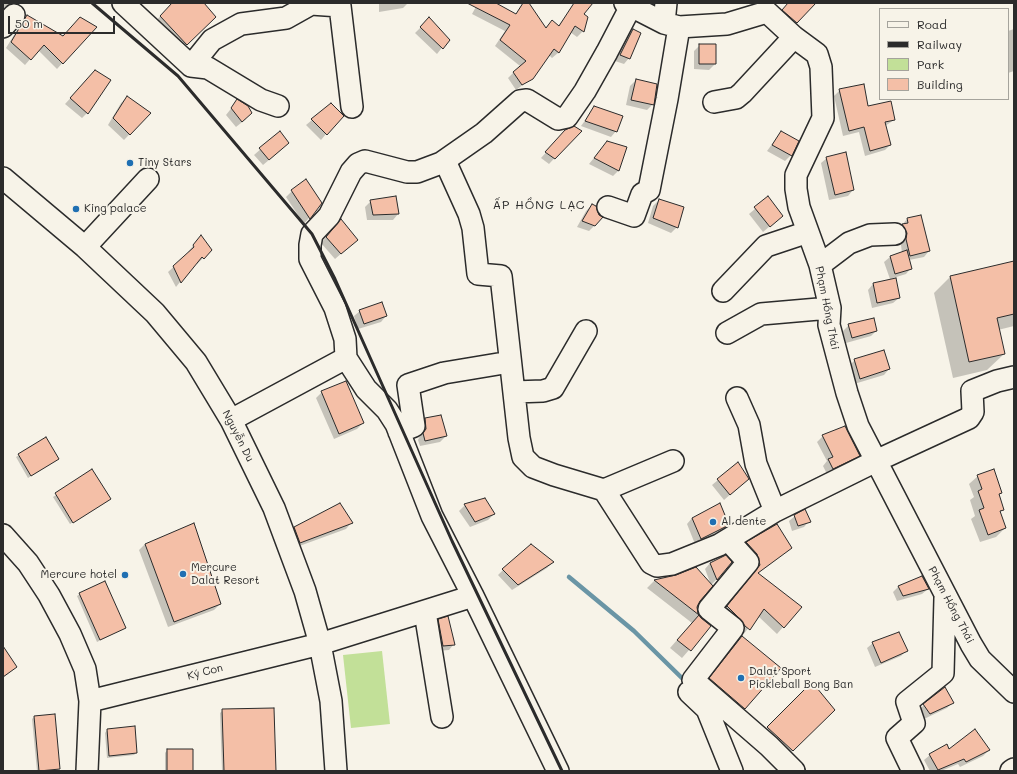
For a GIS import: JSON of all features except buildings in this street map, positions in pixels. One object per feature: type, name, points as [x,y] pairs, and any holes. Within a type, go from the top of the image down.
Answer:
[{"type":"street","points":[[123,3],[191,66],[208,68],[261,100],[278,106]]},
{"type":"street","points":[[191,66],[212,40],[241,24],[286,18],[311,3],[340,6],[352,107]]},
{"type":"street","points":[[558,771],[473,596],[432,516],[399,432],[387,410],[366,389],[346,358],[345,339],[335,308],[310,259],[312,234],[329,216],[351,172],[358,164],[365,161],[408,172],[417,172],[445,161],[484,133],[520,101],[527,100],[558,120],[566,117],[585,91],[608,52],[628,5],[670,17],[667,100],[649,190],[642,194],[634,216],[608,207]]},
{"type":"street","name":"Phạm Hồng Thái","points":[[670,17],[727,24],[770,7],[794,37],[816,54],[821,67],[822,118],[796,175],[796,189],[799,207],[820,265],[830,308],[829,325],[847,393],[858,426],[878,460],[945,596],[980,659],[1014,692]]},
{"type":"street","points":[[714,102],[736,98],[794,37]]},
{"type":"street","points":[[445,161],[471,221],[478,274],[501,276],[510,362],[523,457],[533,467],[554,476],[604,490],[673,461]]},
{"type":"street","name":"Nguyễn Du","points":[[3,178],[85,247],[155,313],[191,356],[231,420],[274,508],[305,590],[320,644],[331,701],[336,771]]},
{"type":"street","points":[[85,247],[148,179]]},
{"type":"street","points":[[723,291],[766,246],[808,232]]},
{"type":"street","points":[[820,265],[849,243],[870,236],[896,234]]},
{"type":"street","points":[[727,333],[761,314],[830,308]]},
{"type":"street","points":[[514,392],[543,392],[553,388],[586,331]]},
{"type":"street","points":[[231,420],[346,358]]},
{"type":"street","points":[[399,432],[414,426],[408,385],[444,373],[510,362]]},
{"type":"street","points":[[604,490],[651,563],[657,566],[672,564],[728,540],[775,511],[878,460],[969,418],[973,412],[972,391],[984,385],[1014,377]]},
{"type":"street","points":[[737,398],[749,425],[756,464],[775,511]]},
{"type":"street","points":[[3,535],[28,563],[70,634],[85,669],[90,701],[87,771]]},
{"type":"street","points":[[691,683],[733,628],[709,609],[748,562],[728,540]]},
{"type":"street","name":"Ký Con","points":[[90,701],[320,644],[473,596]]},
{"type":"street","points":[[913,771],[897,738],[914,723],[907,702],[943,673],[945,596]]},
{"type":"street","points":[[425,612],[442,717]]},
{"type":"street","points":[[691,683],[707,709],[732,771]]},
{"type":"street","points":[[691,683],[769,746],[794,771]]},
{"type":"green space","points":[[382,651],[390,724],[351,728],[343,655]]},
{"type":"waterway","points":[[569,577],[634,631],[687,683]]},
{"type":"railway","points":[[92,3],[178,76],[312,234],[335,279],[452,541],[562,771]]},
{"type":"place","name":"Tiny Stars","points":[[130,163]]},
{"type":"place","name":"King palace","points":[[76,209]]},
{"type":"place","name":"Al dente","points":[[713,522]]},
{"type":"place","name":"Mercure Dalat Resort","points":[[183,574]]},
{"type":"place","name":"Mercure hotel","points":[[125,575]]},
{"type":"place","name":"Dalat Sport Pickleball Bong Ban","points":[[741,678]]},
{"type":"district","name":"ẤP HỒNG LẠC","points":[[539,205]]}]
